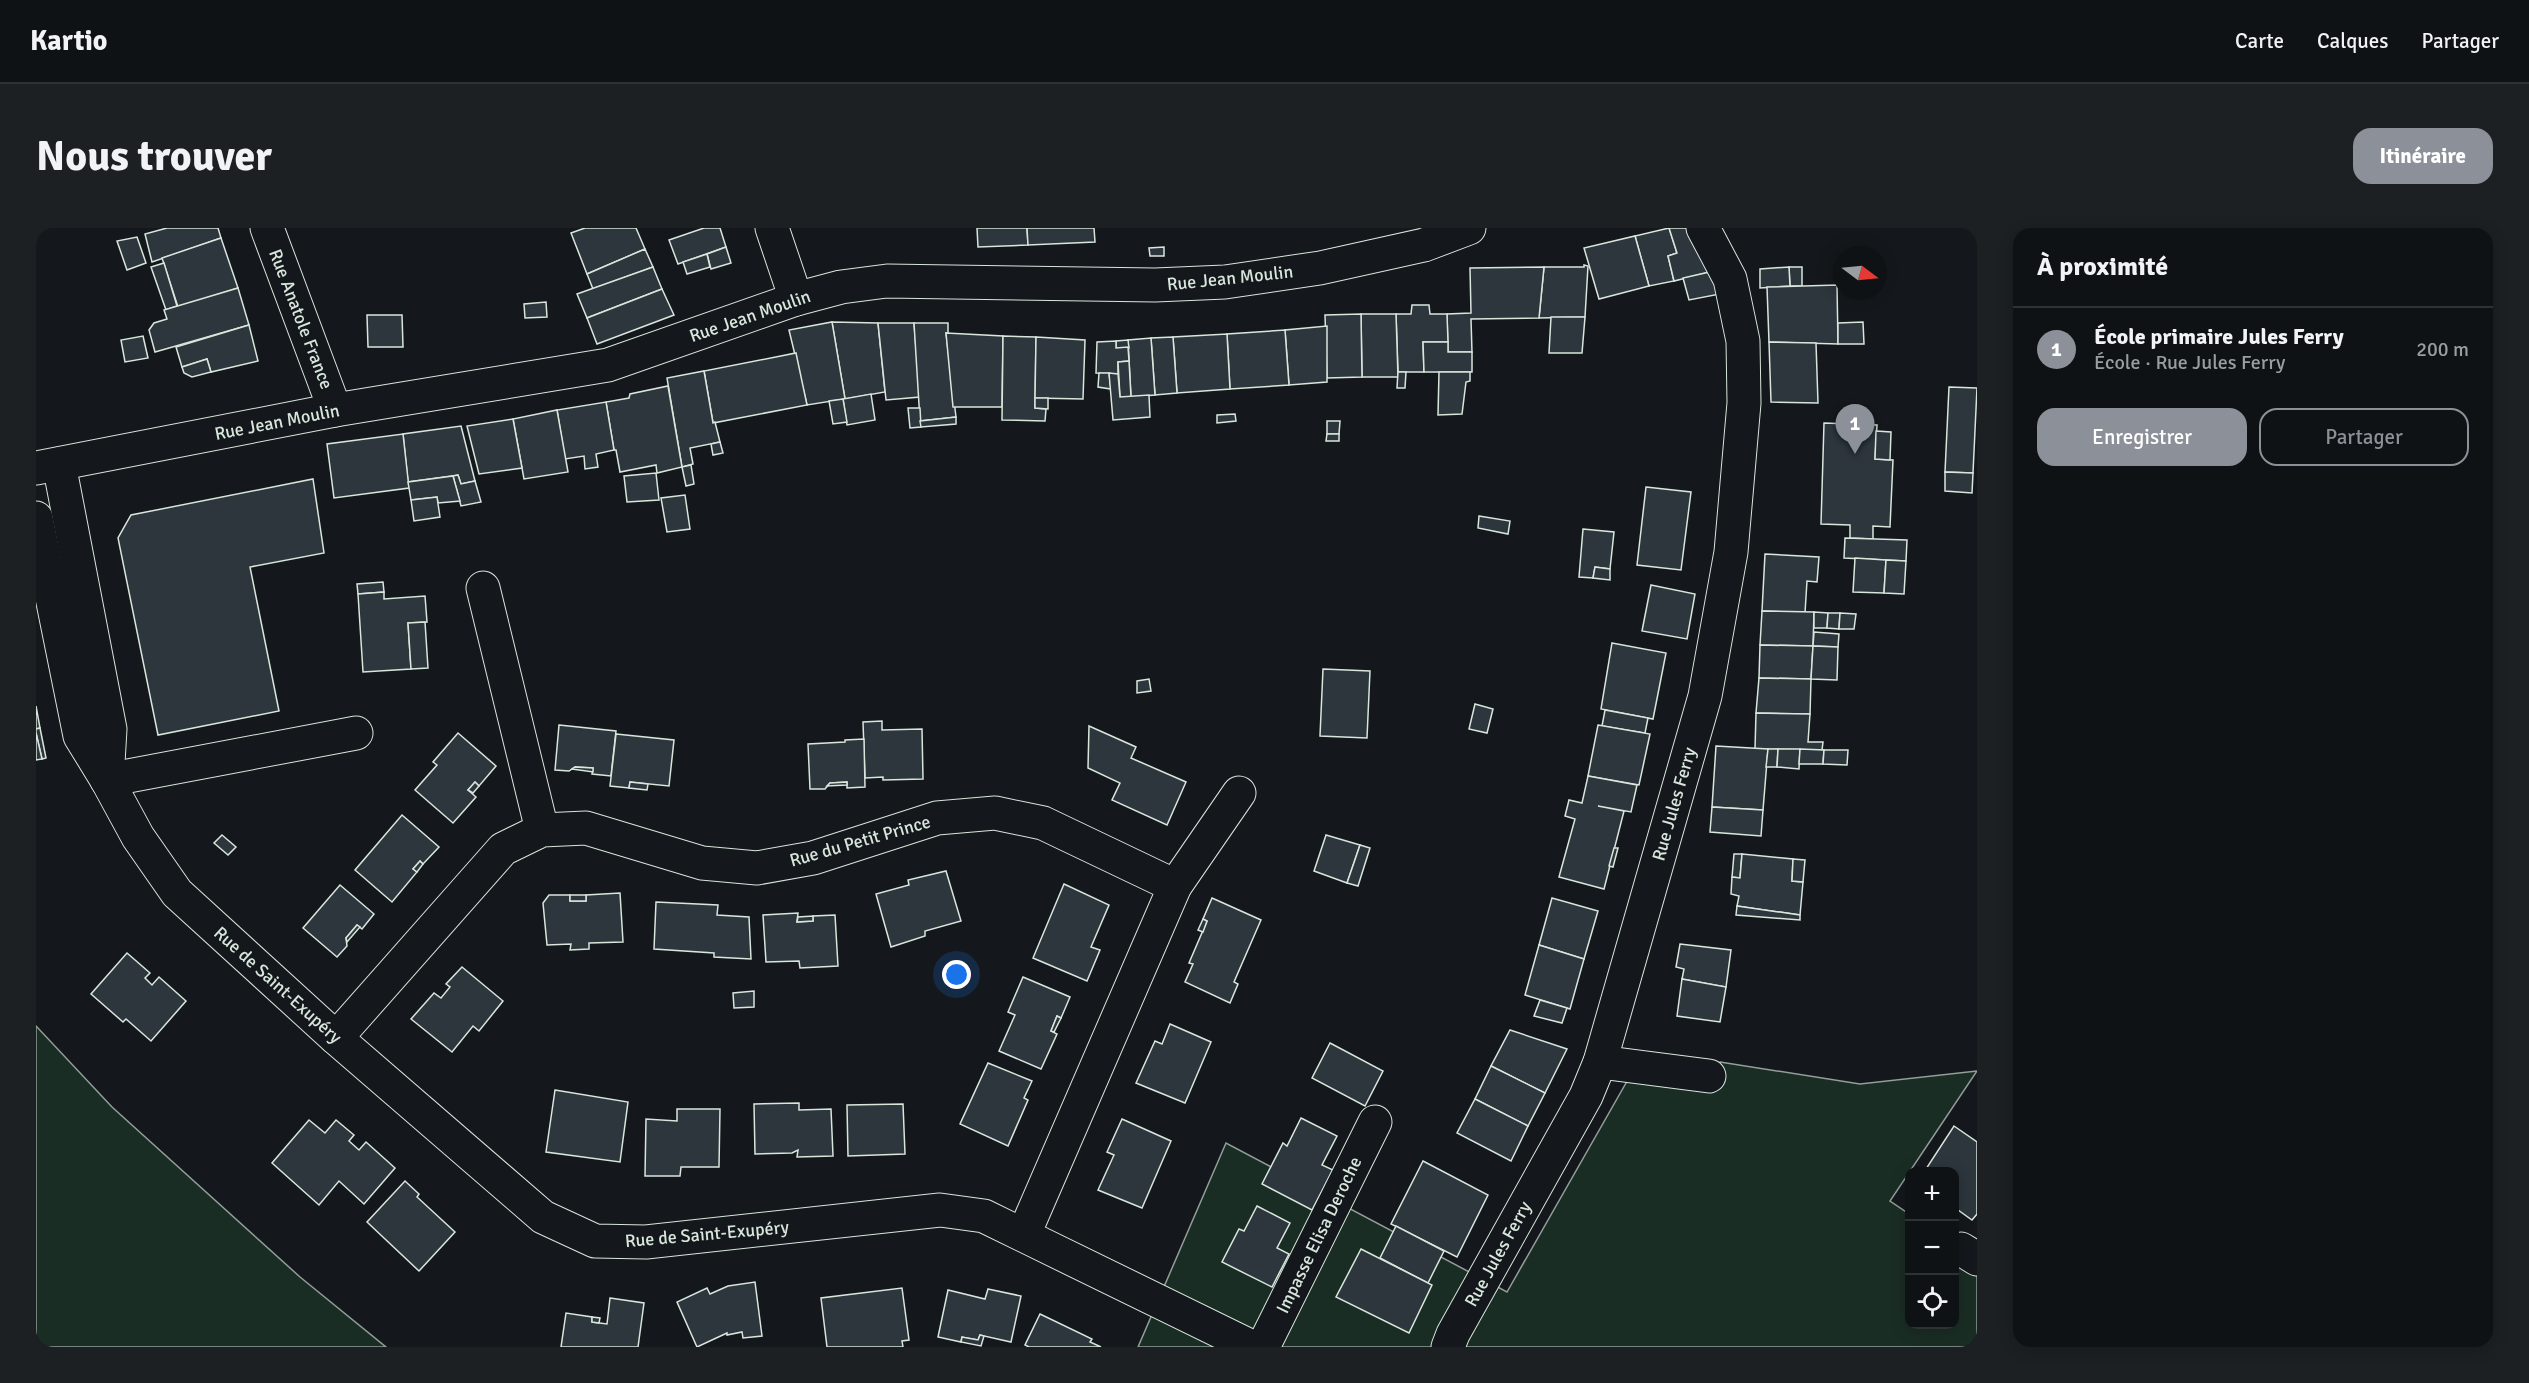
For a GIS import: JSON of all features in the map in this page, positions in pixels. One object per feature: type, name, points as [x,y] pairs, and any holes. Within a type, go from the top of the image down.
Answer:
[{"type":"street","name":"Rue Anatole France","points":[[267,228],[335,410]]},
{"type":"street","points":[[772,228],[796,299]]},
{"type":"street","name":"Rue Jean Moulin","points":[[48,466],[335,410],[608,366],[796,299],[841,286],[887,281],[1155,285],[1226,282],[1320,268],[1424,245],[1469,228]]},
{"type":"street","name":"Rue Jules Ferry","points":[[1448,1347],[1453,1334],[1586,1096],[1600,1062],[1704,696],[1731,552],[1744,403],[1743,341],[1731,279],[1703,228]]},
{"type":"street","points":[[48,466],[110,729],[107,780],[356,733]]},
{"type":"street","name":"Rue de Saint-Exupéry","points":[[36,518],[80,736],[138,837],[177,893],[336,1038],[543,1217],[595,1241],[646,1242],[940,1210],[984,1216],[1252,1347]]},
{"type":"street","points":[[483,588],[542,830]]},
{"type":"street","points":[[1024,1234],[1175,886],[1239,793]]},
{"type":"street","name":"Rue du Petit Prince","points":[[336,1038],[503,849],[542,830],[586,828],[702,863],[757,868],[813,858],[938,818],[995,813],[1043,823],[1175,886]]},
{"type":"street","points":[[1600,1062],[1709,1076]]},
{"type":"street","name":"Impasse Elisa Deroche","points":[[1263,1347],[1375,1122]]},
{"type":"green space","points":[[36,1026],[112,1107],[300,1277],[386,1347],[36,1347]]},
{"type":"green space","points":[[1720,1062],[1860,1084],[1977,1071],[1913,1167],[1905,1167],[1905,1179],[1890,1201],[1905,1211],[1905,1329],[1959,1329],[1959,1263],[1977,1275],[1977,1347],[1138,1347],[1226,1143],[1507,1292],[1630,1076],[1708,1084]]},
{"type":"building","points":[[167,228],[218,228],[221,238],[152,262],[145,234]]},
{"type":"building","points":[[585,228],[636,228],[645,249],[587,274],[571,233]]},
{"type":"building","points":[[704,228],[720,228],[726,247],[678,264],[669,240]]},
{"type":"building","points":[[977,228],[1027,228],[1028,245],[978,247]]},
{"type":"building","points":[[1027,228],[1094,228],[1095,242],[1028,245]]},
{"type":"building","points":[[1669,228],[1677,253],[1668,256],[1674,281],[1649,286],[1635,236]]},
{"type":"building","points":[[1669,228],[1691,228],[1714,271],[1674,281],[1668,256],[1677,253]]},
{"type":"building","points":[[1635,236],[1649,286],[1599,299],[1584,248]]},
{"type":"building","points":[[137,237],[146,263],[127,270],[117,241]]},
{"type":"building","points":[[221,238],[238,288],[178,307],[162,258]]},
{"type":"building","points":[[726,247],[731,263],[711,269],[707,254]]},
{"type":"building","points":[[1164,247],[1164,256],[1150,256],[1149,248]]},
{"type":"building","points":[[645,249],[653,267],[593,289],[587,274]]},
{"type":"building","points":[[707,254],[710,267],[687,274],[683,262]]},
{"type":"building","points":[[164,263],[177,306],[166,310],[151,267]]},
{"type":"building","points":[[1584,265],[1588,266],[1585,317],[1539,318],[1544,267],[1584,267]]},
{"type":"building","points":[[653,267],[662,289],[587,318],[577,294]]},
{"type":"building","points":[[1544,267],[1539,318],[1471,319],[1472,352],[1448,352],[1447,314],[1471,313],[1470,268]]},
{"type":"building","points":[[1789,267],[1802,267],[1802,286],[1790,286]]},
{"type":"building","points":[[1789,267],[1790,286],[1760,288],[1760,269]]},
{"type":"building","points":[[1714,271],[1720,294],[1689,300],[1683,278]]},
{"type":"building","points":[[1833,285],[1833,300],[1837,300],[1838,344],[1769,342],[1767,287]]},
{"type":"building","points":[[238,288],[249,325],[155,352],[149,330],[154,323],[167,319],[164,310]]},
{"type":"building","points":[[662,289],[674,315],[597,344],[587,318]]},
{"type":"building","points":[[546,302],[547,317],[525,318],[524,304]]},
{"type":"building","points":[[1412,305],[1429,305],[1430,314],[1447,314],[1448,342],[1423,342],[1424,372],[1398,372],[1396,314],[1411,314]]},
{"type":"building","points":[[1361,314],[1396,314],[1398,377],[1362,377]]},
{"type":"building","points":[[1361,314],[1362,377],[1327,378],[1325,315]]},
{"type":"building","points":[[367,315],[402,315],[403,347],[368,347]]},
{"type":"building","points":[[1551,317],[1585,317],[1582,353],[1549,353]]},
{"type":"building","points":[[832,322],[878,323],[885,392],[845,399]]},
{"type":"building","points":[[832,322],[845,399],[807,405],[789,330]]},
{"type":"building","points":[[1863,322],[1864,344],[1838,344],[1838,323]]},
{"type":"building","points":[[878,323],[914,323],[920,397],[886,400]]},
{"type":"building","points":[[914,323],[948,323],[948,333],[946,333],[956,417],[920,421]]},
{"type":"building","points":[[249,325],[258,361],[211,372],[207,359],[182,367],[176,347]]},
{"type":"building","points":[[1327,326],[1327,382],[1289,385],[1285,330]]},
{"type":"building","points":[[1285,330],[1289,385],[1230,389],[1227,334]]},
{"type":"building","points":[[946,333],[1003,336],[1002,407],[953,407]]},
{"type":"building","points":[[1227,334],[1230,389],[1177,393],[1173,337]]},
{"type":"building","points":[[143,336],[148,358],[125,362],[121,340]]},
{"type":"building","points":[[1003,336],[1036,337],[1035,408],[1046,409],[1045,421],[1002,420]]},
{"type":"building","points":[[1036,337],[1085,340],[1083,399],[1035,398]]},
{"type":"building","points":[[1173,337],[1177,393],[1155,395],[1151,338]]},
{"type":"building","points":[[1151,338],[1155,395],[1131,397],[1128,340]]},
{"type":"building","points":[[1128,340],[1129,348],[1116,348],[1116,341]]},
{"type":"building","points":[[1116,341],[1116,348],[1128,347],[1129,361],[1118,362],[1118,374],[1096,373],[1097,342]]},
{"type":"building","points":[[1423,342],[1448,342],[1448,352],[1472,352],[1472,372],[1424,372]]},
{"type":"building","points":[[1769,342],[1816,343],[1818,403],[1771,402]]},
{"type":"building","points":[[796,353],[807,405],[713,423],[704,371]]},
{"type":"building","points":[[207,359],[211,372],[192,377],[184,373],[182,367]]},
{"type":"building","points":[[1129,361],[1131,397],[1120,397],[1118,362]]},
{"type":"building","points":[[704,371],[713,423],[715,422],[720,442],[690,448],[693,464],[682,467],[667,378]]},
{"type":"building","points":[[1398,372],[1406,372],[1405,388],[1397,388]]},
{"type":"building","points":[[1439,372],[1470,372],[1470,381],[1466,382],[1462,414],[1438,415]]},
{"type":"building","points":[[1099,373],[1109,373],[1111,389],[1098,387]]},
{"type":"building","points":[[1109,373],[1118,374],[1120,397],[1149,395],[1150,417],[1113,420]]},
{"type":"building","points":[[668,386],[682,467],[657,473],[656,465],[620,472],[606,402],[629,398],[630,394]]},
{"type":"building","points":[[1949,387],[1977,388],[1973,473],[1945,472]]},
{"type":"building","points":[[871,394],[875,420],[847,425],[843,399]]},
{"type":"building","points":[[1035,398],[1048,398],[1048,409],[1035,408]]},
{"type":"building","points":[[843,399],[847,422],[833,424],[829,401]]},
{"type":"building","points":[[606,402],[614,450],[596,454],[598,467],[585,469],[584,456],[565,459],[557,410]]},
{"type":"building","points":[[908,408],[920,408],[921,427],[910,428]]},
{"type":"building","points":[[557,410],[568,472],[524,479],[513,419]]},
{"type":"building","points":[[1235,414],[1236,421],[1217,423],[1217,415]]},
{"type":"building","points":[[956,417],[956,424],[921,427],[920,421]]},
{"type":"building","points":[[513,419],[522,468],[479,474],[467,426]]},
{"type":"building","points":[[1327,421],[1340,421],[1339,434],[1327,434]]},
{"type":"building","points":[[1824,423],[1877,425],[1875,459],[1893,460],[1890,527],[1873,526],[1873,539],[1850,538],[1850,525],[1821,524]]},
{"type":"building","points":[[461,426],[475,481],[461,484],[458,475],[408,482],[403,434]]},
{"type":"building","points":[[1876,431],[1891,432],[1890,460],[1875,459]]},
{"type":"building","points":[[403,434],[409,488],[334,498],[327,444]]},
{"type":"building","points":[[1327,434],[1339,434],[1339,441],[1326,441]]},
{"type":"building","points":[[720,442],[723,453],[713,455],[711,444]]},
{"type":"building","points":[[691,465],[694,484],[686,486],[682,467]]},
{"type":"building","points":[[1945,472],[1973,473],[1972,493],[1945,491]]},
{"type":"building","points":[[656,473],[659,500],[627,502],[624,476]]},
{"type":"building","points":[[458,475],[461,484],[475,481],[481,502],[461,506],[453,476]]},
{"type":"building","points":[[453,476],[460,501],[438,503],[437,497],[411,500],[408,482]]},
{"type":"building","points":[[313,479],[324,553],[250,567],[279,711],[158,735],[118,538],[131,515]]},
{"type":"building","points":[[1646,487],[1691,492],[1681,570],[1637,565]]},
{"type":"building","points":[[685,495],[690,529],[667,532],[661,498]]},
{"type":"building","points":[[437,497],[440,517],[414,521],[411,500]]},
{"type":"building","points":[[1479,516],[1510,521],[1508,534],[1478,528]]},
{"type":"building","points":[[1583,529],[1614,532],[1610,569],[1595,567],[1593,578],[1579,577]]},
{"type":"building","points":[[1845,538],[1907,540],[1906,561],[1844,558]]},
{"type":"building","points":[[1765,554],[1819,557],[1817,582],[1807,581],[1805,613],[1762,611]]},
{"type":"building","points":[[1855,558],[1886,560],[1884,593],[1853,592]]},
{"type":"building","points":[[1886,560],[1906,561],[1904,594],[1884,593]]},
{"type":"building","points":[[1595,567],[1610,569],[1610,580],[1593,578]]},
{"type":"building","points":[[383,582],[384,592],[358,594],[357,584]]},
{"type":"building","points":[[1651,585],[1695,594],[1687,639],[1642,631]]},
{"type":"building","points":[[384,592],[384,599],[425,596],[427,622],[408,623],[411,669],[363,672],[358,594]]},
{"type":"building","points":[[1762,611],[1814,612],[1813,646],[1760,645]]},
{"type":"building","points":[[1814,612],[1828,613],[1827,628],[1814,628]]},
{"type":"building","points":[[1828,613],[1840,613],[1839,629],[1827,628]]},
{"type":"building","points":[[1840,613],[1856,614],[1854,629],[1839,629]]},
{"type":"building","points":[[425,622],[428,668],[411,669],[408,623]]},
{"type":"building","points":[[1814,632],[1839,634],[1838,647],[1813,646]]},
{"type":"building","points":[[1612,643],[1666,653],[1653,719],[1601,709]]},
{"type":"building","points":[[1760,645],[1813,646],[1811,679],[1759,678]]},
{"type":"building","points":[[1813,646],[1838,647],[1837,680],[1811,679]]},
{"type":"building","points":[[1323,669],[1370,671],[1367,738],[1320,736]]},
{"type":"building","points":[[1759,678],[1811,679],[1810,714],[1756,713]]},
{"type":"building","points":[[1149,679],[1151,691],[1137,693],[1137,681]]},
{"type":"building","points":[[1475,704],[1493,709],[1487,733],[1469,729]]},
{"type":"building","points":[[36,706],[40,728],[36,729]]},
{"type":"building","points":[[1605,710],[1648,718],[1645,733],[1602,726]]},
{"type":"building","points":[[1756,713],[1810,714],[1808,742],[1823,742],[1822,750],[1755,749]]},
{"type":"building","points":[[882,721],[882,730],[922,729],[923,779],[865,778],[863,722]]},
{"type":"building","points":[[559,725],[616,731],[611,776],[592,774],[593,768],[575,767],[569,771],[555,770]]},
{"type":"building","points":[[1598,725],[1650,734],[1639,785],[1588,776]]},
{"type":"building","points":[[1089,726],[1136,747],[1131,758],[1186,782],[1167,825],[1112,800],[1120,783],[1088,768]]},
{"type":"building","points":[[40,728],[46,758],[42,759],[36,733],[36,729]]},
{"type":"building","points":[[36,733],[42,759],[36,760]]},
{"type":"building","points":[[458,733],[496,766],[479,786],[475,782],[468,790],[476,797],[453,823],[415,790],[437,765],[433,762]]},
{"type":"building","points":[[616,734],[674,740],[669,786],[630,782],[629,788],[610,786]]},
{"type":"building","points":[[864,739],[865,787],[847,788],[847,782],[830,783],[825,789],[810,789],[808,744]]},
{"type":"building","points":[[1716,746],[1768,749],[1763,810],[1712,807]]},
{"type":"building","points":[[1768,749],[1778,749],[1777,767],[1766,767]]},
{"type":"building","points":[[1778,749],[1800,749],[1799,769],[1777,767]]},
{"type":"building","points":[[1800,749],[1824,750],[1823,764],[1799,764]]},
{"type":"building","points":[[1824,750],[1848,750],[1847,765],[1823,764]]},
{"type":"building","points":[[575,767],[593,768],[593,772],[572,769]]},
{"type":"building","points":[[1588,776],[1637,785],[1631,812],[1598,806],[1624,811],[1604,889],[1559,877],[1575,819],[1565,816],[1569,800],[1582,803]]},
{"type":"building","points":[[475,782],[479,786],[473,793],[468,790]]},
{"type":"building","points":[[630,782],[648,784],[647,790],[629,788]]},
{"type":"building","points":[[847,782],[847,785],[827,786],[830,783]]},
{"type":"building","points":[[1712,807],[1763,810],[1761,836],[1710,832]]},
{"type":"building","points":[[402,815],[439,847],[423,864],[420,861],[413,869],[417,872],[392,902],[355,870]]},
{"type":"building","points":[[222,835],[236,847],[228,855],[214,843]]},
{"type":"building","points":[[1326,835],[1360,845],[1347,883],[1314,871]]},
{"type":"building","points":[[1360,845],[1370,848],[1358,886],[1347,883]]},
{"type":"building","points":[[1614,848],[1618,848],[1613,867],[1609,866]]},
{"type":"building","points":[[1734,854],[1742,854],[1740,878],[1732,877]]},
{"type":"building","points":[[1742,854],[1793,859],[1792,881],[1803,882],[1800,915],[1737,906],[1739,896],[1731,894],[1732,877],[1740,878]]},
{"type":"building","points":[[1793,859],[1805,860],[1803,882],[1792,881]]},
{"type":"building","points":[[420,861],[423,864],[417,872],[413,869]]},
{"type":"building","points":[[946,871],[961,921],[925,931],[925,936],[891,947],[876,894],[909,885],[908,880]]},
{"type":"building","points":[[1064,884],[1109,905],[1091,947],[1100,950],[1087,981],[1033,958]]},
{"type":"building","points":[[340,885],[374,914],[362,929],[357,925],[346,938],[347,946],[337,957],[303,928]]},
{"type":"building","points":[[620,893],[623,942],[589,943],[589,949],[570,950],[571,944],[547,945],[543,903],[549,895],[570,895],[570,901],[586,901],[586,895]]},
{"type":"building","points":[[570,895],[586,895],[586,901],[570,901]]},
{"type":"building","points":[[1212,898],[1261,920],[1234,982],[1238,984],[1230,1003],[1185,982],[1193,964],[1189,963],[1207,921],[1203,919]]},
{"type":"building","points":[[1552,898],[1598,911],[1584,959],[1539,945]]},
{"type":"building","points":[[656,902],[718,905],[717,915],[749,917],[751,959],[714,957],[714,953],[654,949]]},
{"type":"building","points":[[1737,906],[1800,915],[1800,920],[1736,915]]},
{"type":"building","points":[[798,913],[797,922],[813,921],[813,916],[835,915],[838,966],[800,968],[799,961],[766,962],[763,915]]},
{"type":"building","points":[[813,916],[813,921],[797,922],[798,917]]},
{"type":"building","points":[[1203,919],[1207,921],[1203,932],[1198,930]]},
{"type":"building","points":[[357,925],[360,927],[347,942],[346,938]]},
{"type":"building","points":[[1680,944],[1731,950],[1726,987],[1682,979],[1684,969],[1676,967]]},
{"type":"building","points":[[1539,945],[1584,959],[1570,1009],[1525,995]]},
{"type":"building","points":[[127,953],[150,973],[145,978],[152,985],[159,977],[186,1001],[151,1041],[126,1019],[123,1022],[91,994]]},
{"type":"building","points":[[462,967],[503,1001],[479,1031],[473,1026],[452,1052],[411,1019],[434,993],[441,998],[450,987],[446,984]]},
{"type":"building","points":[[1023,977],[1070,997],[1061,1018],[1057,1016],[1051,1031],[1057,1034],[1041,1069],[999,1051],[1015,1015],[1008,1012]]},
{"type":"building","points":[[1682,979],[1726,987],[1720,1022],[1677,1016]]},
{"type":"building","points":[[754,991],[754,1007],[734,1008],[733,993]]},
{"type":"building","points":[[1540,1000],[1567,1008],[1562,1023],[1534,1016]]},
{"type":"building","points":[[1057,1016],[1061,1018],[1054,1032],[1051,1031]]},
{"type":"building","points":[[1170,1024],[1211,1042],[1185,1103],[1136,1083],[1155,1041],[1162,1044]]},
{"type":"building","points":[[1510,1030],[1567,1049],[1545,1093],[1491,1066]]},
{"type":"building","points":[[1330,1043],[1383,1071],[1365,1106],[1312,1078]]},
{"type":"building","points":[[988,1063],[1032,1081],[1024,1098],[1028,1100],[1008,1146],[960,1124]]},
{"type":"building","points":[[1491,1066],[1545,1093],[1528,1126],[1475,1099]]},
{"type":"building","points":[[555,1090],[628,1102],[620,1162],[546,1152]]},
{"type":"building","points":[[1475,1099],[1528,1126],[1511,1161],[1457,1133]]},
{"type":"building","points":[[799,1103],[799,1110],[831,1109],[833,1156],[797,1157],[798,1150],[792,1153],[755,1154],[754,1104]]},
{"type":"building","points":[[903,1104],[905,1154],[848,1156],[847,1105]]},
{"type":"building","points":[[677,1109],[720,1109],[719,1167],[681,1167],[680,1176],[645,1176],[646,1119],[677,1121]]},
{"type":"building","points":[[1301,1118],[1337,1136],[1322,1165],[1333,1170],[1312,1210],[1262,1184],[1283,1143],[1287,1146]]},
{"type":"building","points":[[1122,1119],[1171,1141],[1142,1208],[1098,1190],[1114,1155],[1107,1152]]},
{"type":"building","points":[[309,1120],[325,1133],[336,1120],[354,1135],[349,1141],[359,1150],[366,1142],[395,1168],[364,1204],[339,1181],[319,1205],[272,1163]]},
{"type":"building","points":[[1954,1126],[1977,1142],[1977,1214],[1972,1220],[1959,1211],[1959,1167],[1927,1167]]},
{"type":"building","points":[[1423,1161],[1488,1195],[1457,1257],[1391,1224]]},
{"type":"building","points":[[405,1181],[419,1194],[417,1197],[455,1232],[419,1271],[367,1222]]},
{"type":"building","points":[[1257,1206],[1290,1223],[1277,1248],[1289,1254],[1272,1287],[1222,1262],[1239,1229],[1244,1231]]},
{"type":"building","points":[[1396,1226],[1444,1251],[1428,1283],[1380,1258]]},
{"type":"building","points":[[1361,1249],[1432,1285],[1409,1333],[1336,1297]]},
{"type":"building","points":[[755,1282],[762,1336],[743,1338],[742,1332],[727,1335],[727,1333],[697,1347],[677,1302],[707,1288],[710,1294],[728,1286]]},
{"type":"building","points":[[902,1288],[909,1340],[902,1341],[903,1347],[827,1347],[821,1298]]},
{"type":"building","points":[[988,1289],[1021,1296],[1011,1342],[980,1335],[978,1340],[962,1337],[961,1342],[938,1337],[948,1290],[985,1299]]},
{"type":"building","points":[[610,1298],[644,1303],[638,1347],[561,1347],[566,1313],[592,1317],[592,1322],[607,1324]]},
{"type":"building","points":[[1040,1314],[1092,1339],[1090,1342],[1101,1347],[1029,1347],[1025,1345]]},
{"type":"building","points":[[592,1317],[600,1318],[599,1323],[592,1322]]},
{"type":"building","points":[[980,1335],[984,1336],[981,1346],[961,1342],[962,1337],[978,1340]]},
{"type":"place","name":"École primaire Jules Ferry","points":[[1855,454]]}]
